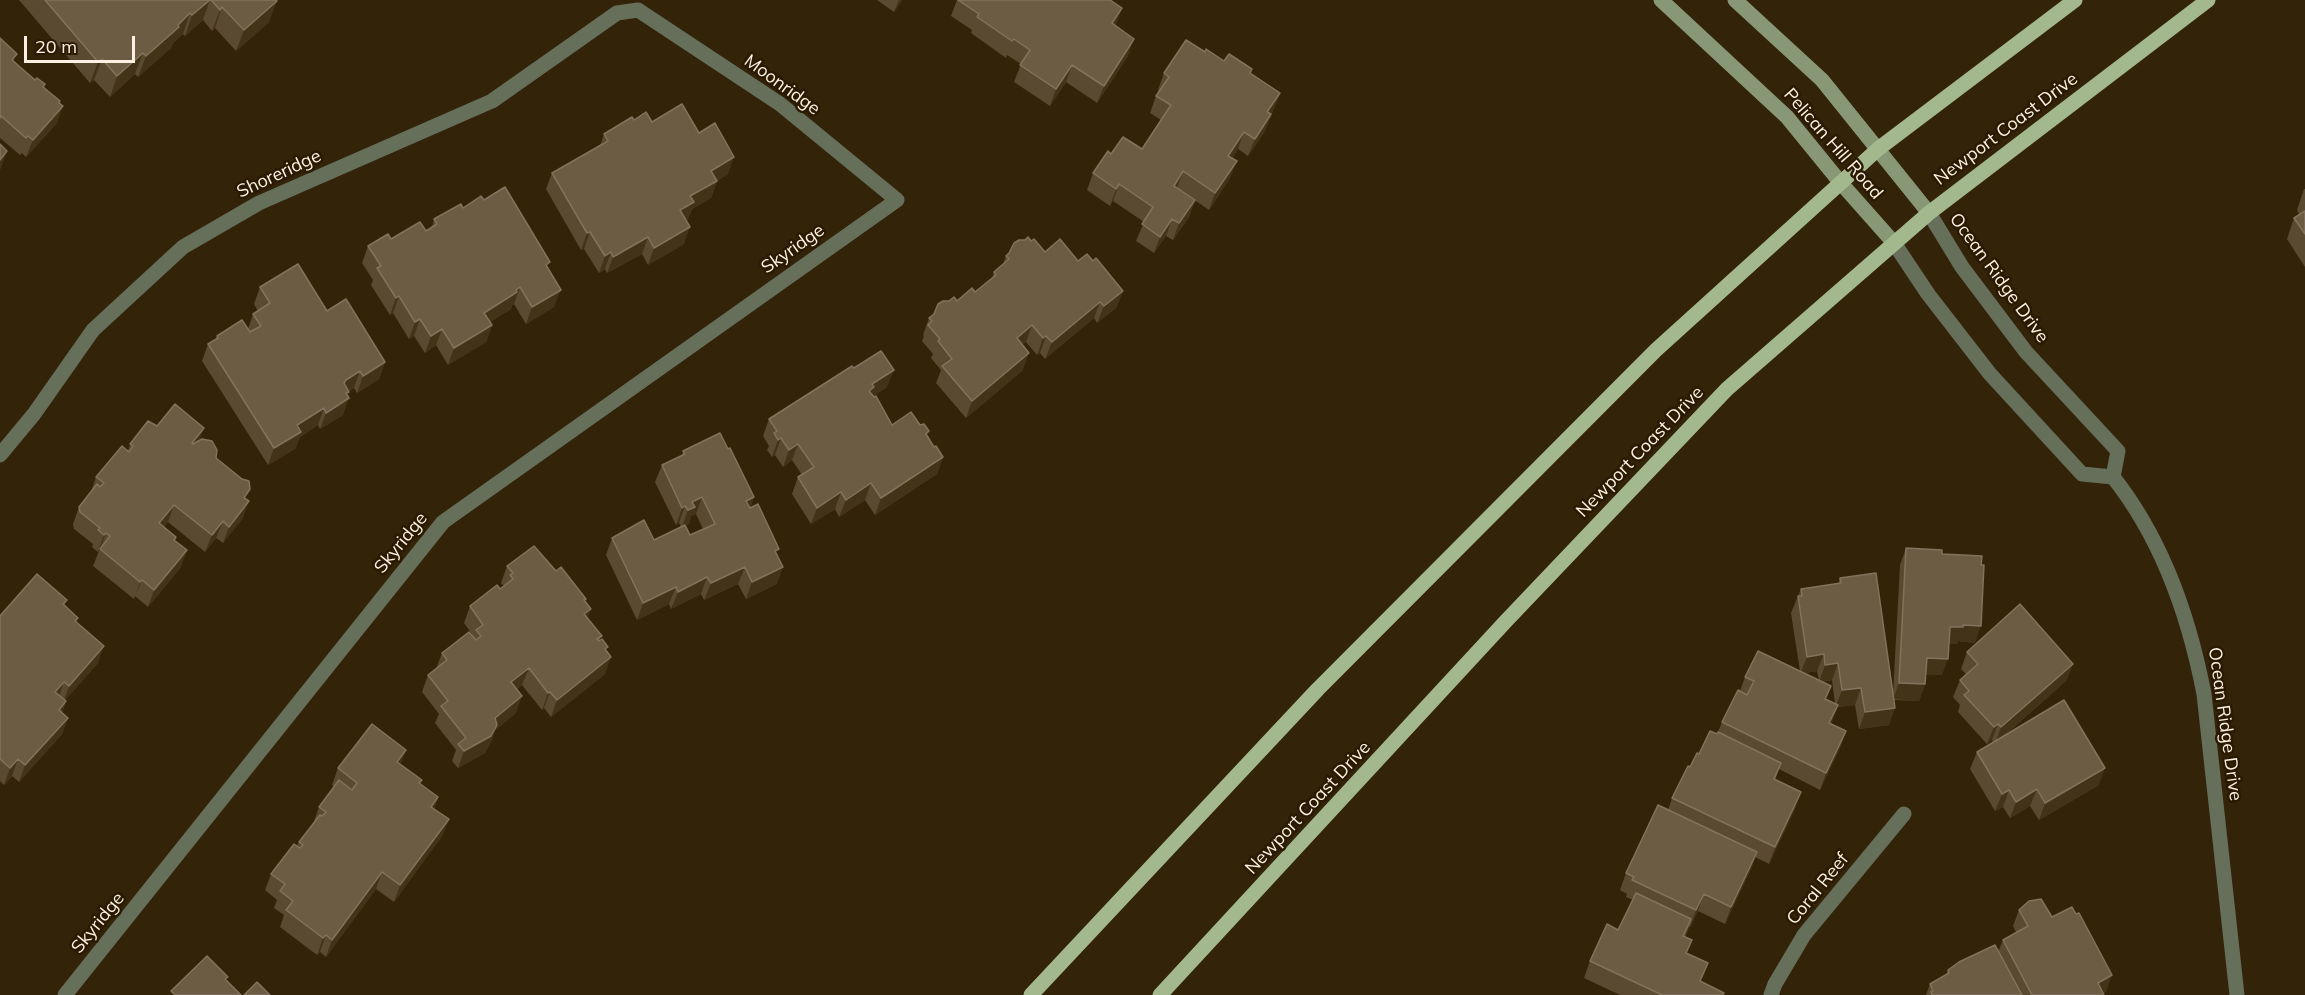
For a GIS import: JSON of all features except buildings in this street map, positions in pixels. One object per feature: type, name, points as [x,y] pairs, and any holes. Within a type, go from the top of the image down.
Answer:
[{"type":"main road","points":[[1030,995],[1318,688],[1656,350],[1878,149],[2075,0]]},
{"type":"main road","name":"Newport Coast Drive","points":[[1160,995],[1506,621],[1727,389],[1929,213],[2208,0]]},
{"type":"street","name":"Pelican Hill Road","points":[[1661,0],[1787,117],[1894,243]]},
{"type":"street","name":"Pelican Hill Road","points":[[1735,0],[1822,80],[1929,213]]},
{"type":"street","name":"Moonridge","points":[[638,10],[780,104],[897,200]]},
{"type":"street","name":"Shoreridge","points":[[0,455],[34,414],[93,330],[183,247],[259,203],[492,101],[618,13],[638,10]]},
{"type":"street","name":"Skyridge","points":[[65,995],[443,522],[897,200]]},
{"type":"street","name":"Ocean Ridge Drive","points":[[1929,213],[1962,267],[2026,352],[2118,451],[2113,477],[2160,552],[2180,597],[2195,645],[2204,694],[2237,995]]},
{"type":"street","points":[[1894,243],[1928,294],[1990,374],[2082,474],[2113,477]]},
{"type":"street","name":"Coral Reef","points":[[1771,995],[1804,934],[1904,814]]}]
